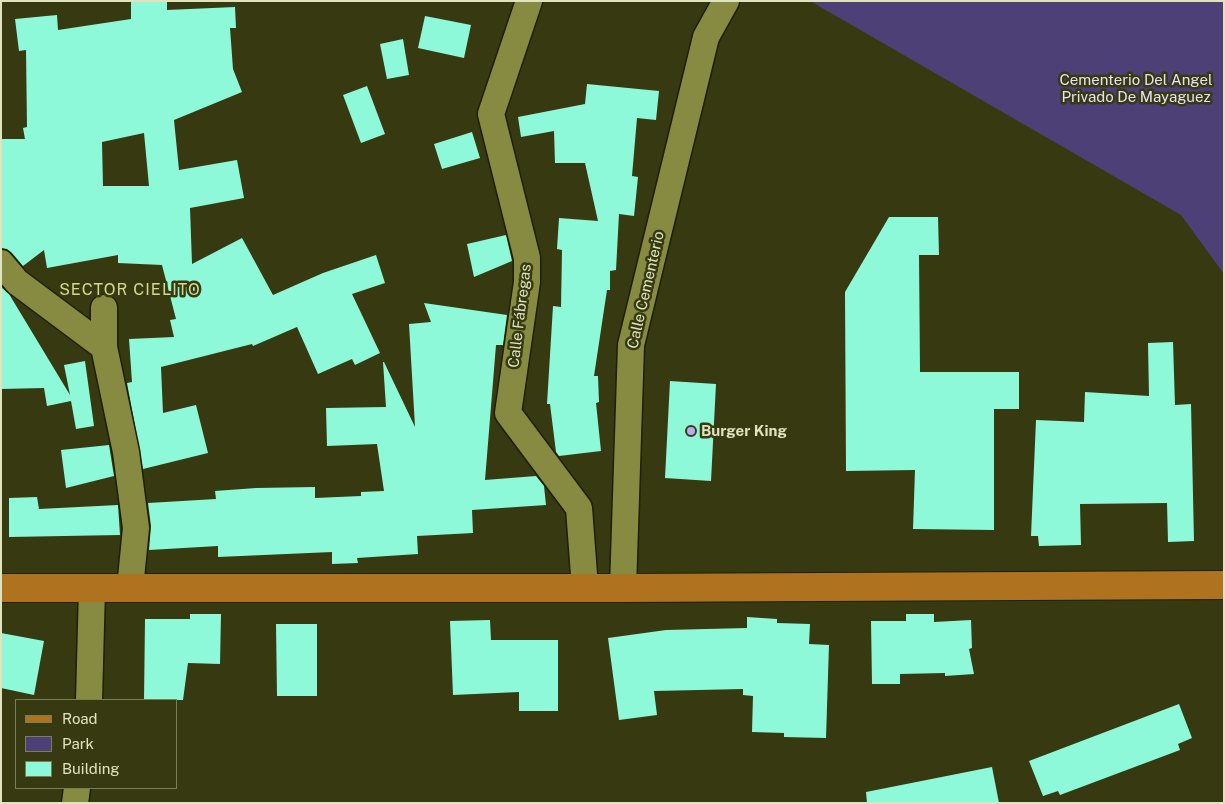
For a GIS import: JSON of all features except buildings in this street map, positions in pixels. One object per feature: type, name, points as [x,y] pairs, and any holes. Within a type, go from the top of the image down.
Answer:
[{"type":"main road","points":[[1,588],[623,588],[1224,585]]},
{"type":"street","name":"Calle Fábregas","points":[[529,1],[491,114],[527,258],[527,282],[508,413],[579,508],[585,588]]},
{"type":"street","name":"Calle Cementerio","points":[[623,588],[631,345],[706,36],[726,1]]},
{"type":"street","points":[[1,263],[17,282],[104,347]]},
{"type":"street","points":[[104,308],[104,347],[126,452],[136,528],[130,588]]},
{"type":"street","points":[[89,699],[92,589]]},
{"type":"street","points":[[75,803],[77,789]]},
{"type":"green space","name":"Cementerio Del Angel Privado De Mayaguez","points":[[810,1],[1224,1],[1224,274],[1181,215]]},
{"type":"place","name":"Burger King","points":[[691,431]]},
{"type":"district","name":"SECTOR CIELITO","points":[[130,290]]}]
